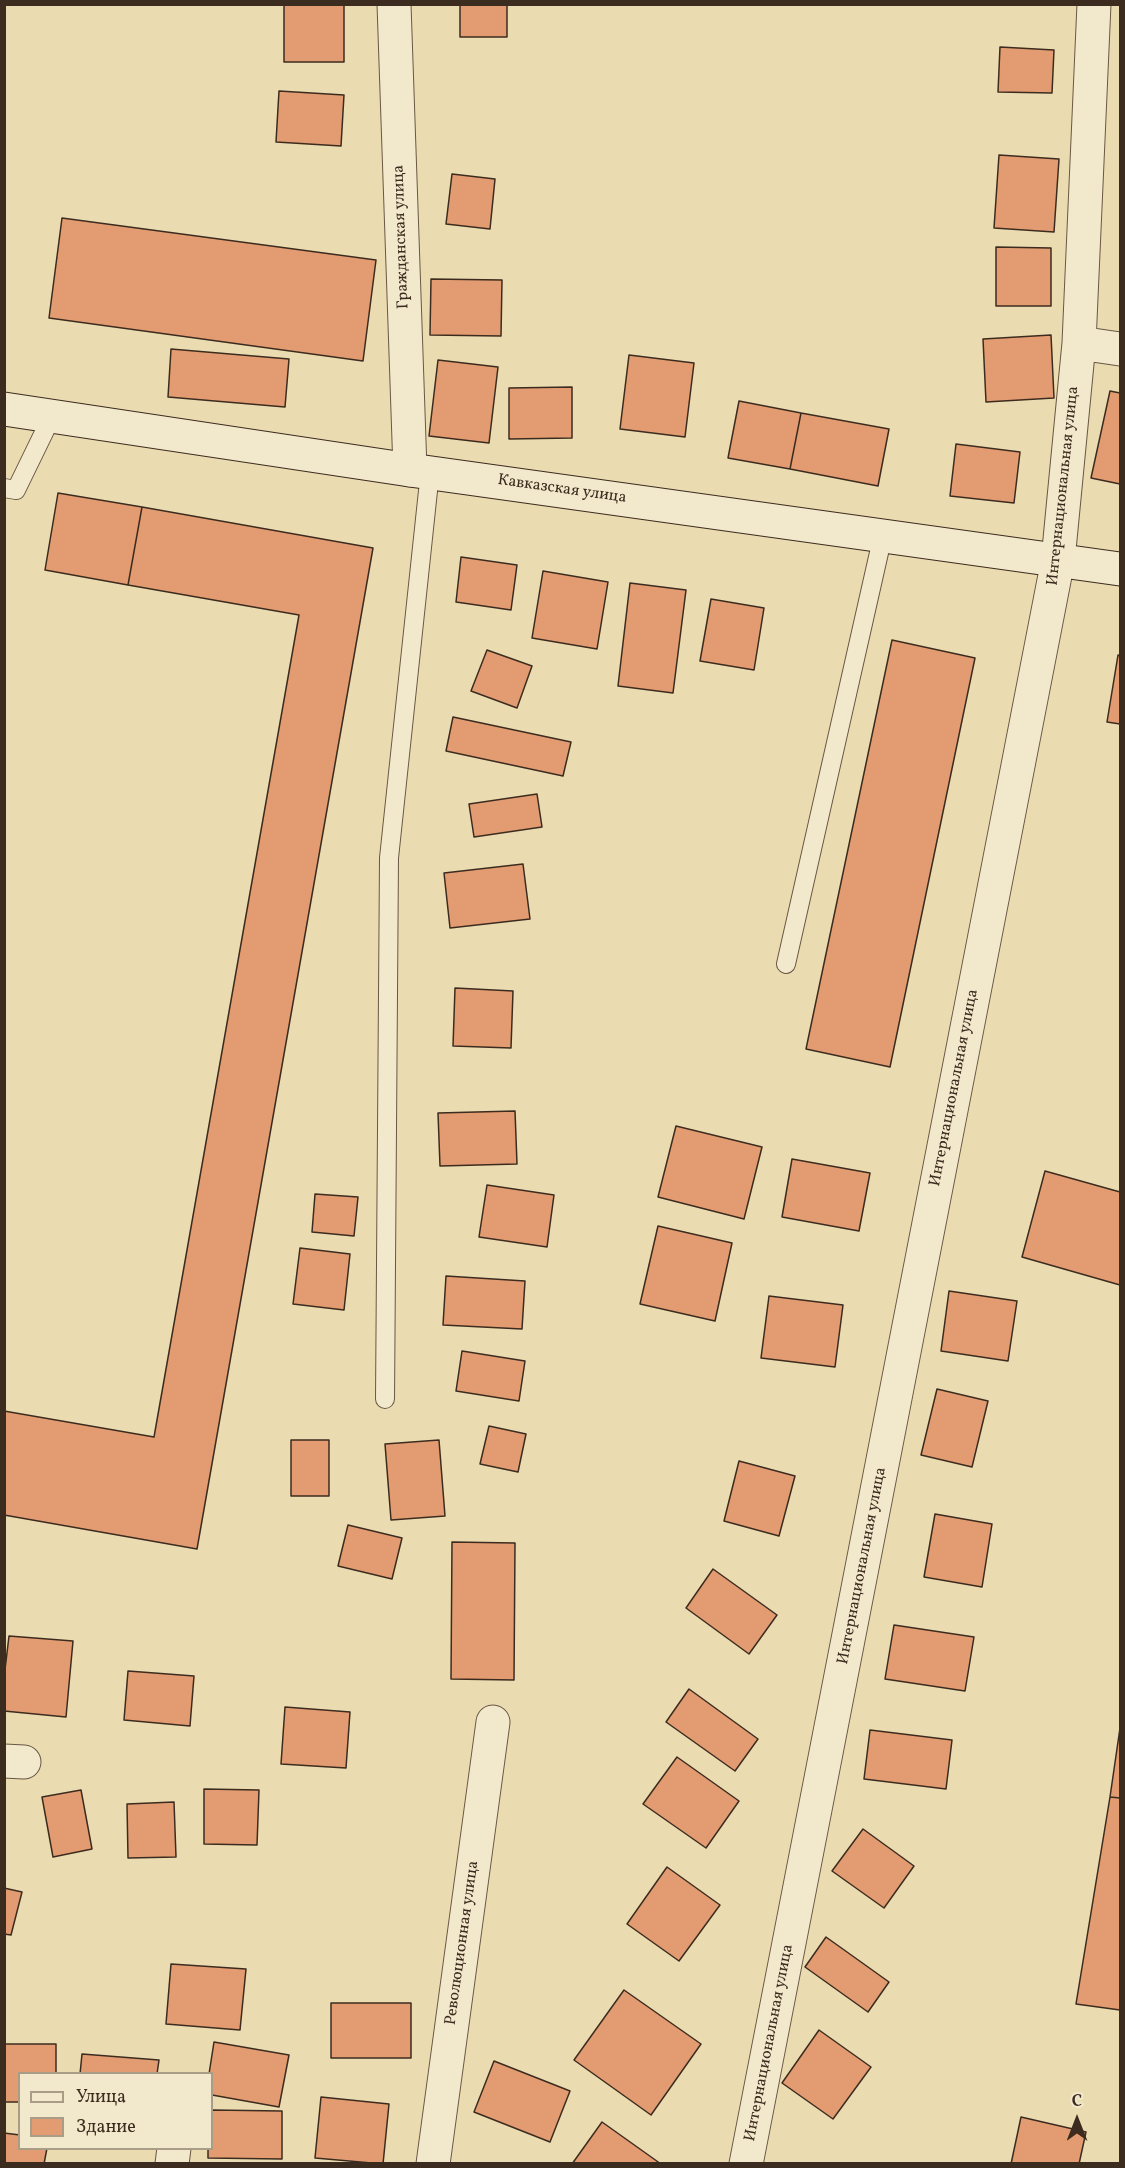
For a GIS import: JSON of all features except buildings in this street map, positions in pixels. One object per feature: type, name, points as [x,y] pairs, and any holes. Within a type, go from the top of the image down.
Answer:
[{"type":"street","name":"Гражданская улица","points":[[394,4],[420,471]]},
{"type":"street","name":"Интернациональная улица","points":[[746,2163],[1058,560],[1079,343],[1094,4]]},
{"type":"street","points":[[1079,343],[1120,349]]},
{"type":"street","name":"Кавказская улица","points":[[4,409],[420,471],[1120,569]]},
{"type":"street","name":"Революционная улица","points":[[433,2163],[493,1722]]},
{"type":"lane","points":[[4,488],[16,490],[52,416]]},
{"type":"lane","points":[[385,1399],[389,858],[420,471]]},
{"type":"lane","points":[[786,964],[883,535]]}]
